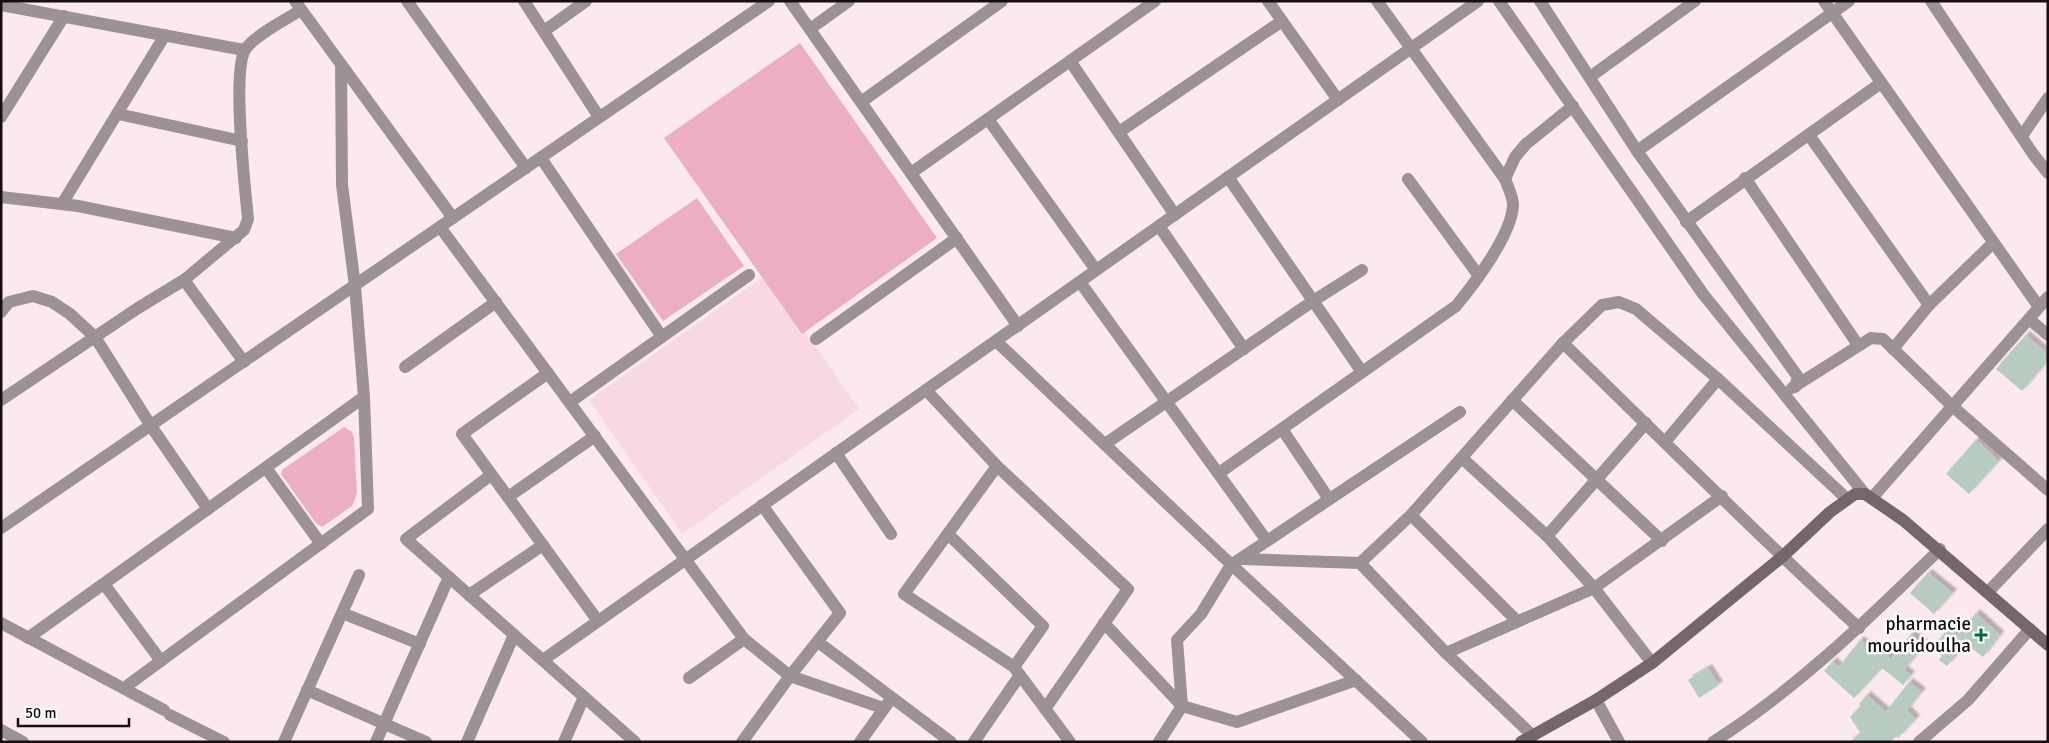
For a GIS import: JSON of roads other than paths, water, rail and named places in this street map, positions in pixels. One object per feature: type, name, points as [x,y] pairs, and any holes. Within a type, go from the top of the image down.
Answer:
[{"type":"street","points":[[407,1],[526,168]]},
{"type":"street","points":[[524,1],[599,117]]},
{"type":"street","points":[[1,528],[769,1]]},
{"type":"street","points":[[790,1],[1018,326]]},
{"type":"street","points":[[810,29],[849,1]]},
{"type":"street","points":[[861,102],[1002,1]]},
{"type":"street","points":[[911,173],[1155,1]]},
{"type":"street","points":[[1268,1],[1338,100]]},
{"type":"street","points":[[1219,473],[1456,306],[1479,276],[1511,222],[1513,203],[1505,179],[1377,1]]},
{"type":"street","points":[[543,660],[1478,1]]},
{"type":"street","points":[[1499,1],[1703,294],[1790,390],[1868,496],[1940,549],[2048,645]]},
{"type":"street","points":[[1540,1],[1637,151],[1798,377],[1790,390]]},
{"type":"street","points":[[1590,77],[1694,1]]},
{"type":"street","points":[[1824,1],[2039,308]]},
{"type":"street","points":[[1637,151],[1849,1]]},
{"type":"street","points":[[1931,1],[2048,172]]},
{"type":"street","points":[[544,31],[578,3]]},
{"type":"street","points":[[1,5],[244,50]]},
{"type":"street","points":[[1,400],[184,280],[244,230],[248,219],[240,85],[244,50],[298,6],[453,218]]},
{"type":"street","points":[[1,117],[64,16]]},
{"type":"street","points":[[1119,132],[1282,20]]},
{"type":"street","points":[[62,204],[166,35]]},
{"type":"street","points":[[1070,61],[1175,215]]},
{"type":"street","points":[[124,688],[368,509],[364,397],[354,286],[342,185],[341,65]]},
{"type":"street","points":[[1686,222],[1745,178],[1881,83]]},
{"type":"street","points":[[2022,136],[2048,99]]},
{"type":"street","points":[[1505,179],[1515,157],[1526,144],[1573,106]]},
{"type":"street","points":[[118,114],[242,141]]},
{"type":"street","points":[[988,119],[1096,270]]},
{"type":"street","points":[[1809,135],[1929,305]]},
{"type":"street","points":[[541,158],[662,337]]},
{"type":"street","points":[[1228,177],[1362,372]]},
{"type":"street","points":[[1745,178],[1858,345]]},
{"type":"street","points":[[1408,179],[1479,276]]},
{"type":"street","points":[[1,197],[62,204],[236,238]]},
{"type":"street","points":[[440,226],[744,639],[790,676],[888,704]]},
{"type":"street","points":[[1159,226],[1244,349]]},
{"type":"street","points":[[816,339],[957,238]]},
{"type":"street","points":[[1893,349],[1929,305],[1994,243]]},
{"type":"street","points":[[1105,444],[1362,270]]},
{"type":"street","points":[[570,402],[749,275]]},
{"type":"street","points":[[184,280],[244,362]]},
{"type":"street","points":[[1080,282],[1267,541]]},
{"type":"street","points":[[1,312],[5,299],[33,296],[52,302],[70,314],[95,337],[151,426],[208,509]]},
{"type":"street","points":[[1868,496],[2048,297]]},
{"type":"street","points":[[404,367],[496,302]]},
{"type":"street","points":[[1236,562],[1360,563],[1411,515],[1563,343],[1602,306],[1619,302],[1636,309],[1718,379],[1847,499]]},
{"type":"street","points":[[2029,319],[2048,335]]},
{"type":"street","points":[[1790,390],[1858,345],[1877,337],[1883,339],[1951,405],[2048,490]]},
{"type":"street","points":[[996,340],[1105,444],[1236,562],[1422,742]]},
{"type":"street","points":[[1563,343],[1722,496],[1782,557],[1859,628]]},
{"type":"street","points":[[548,373],[462,434],[598,621]]},
{"type":"street","points":[[1665,442],[1718,379]]},
{"type":"street","points":[[926,390],[998,466],[1128,589],[1045,709]]},
{"type":"street","points":[[28,638],[364,397]]},
{"type":"street","points":[[1512,400],[1662,542]]},
{"type":"street","points":[[1159,742],[1182,706],[1177,640],[1201,614],[1236,562],[1460,412]]},
{"type":"street","points":[[1547,536],[1646,423]]},
{"type":"street","points":[[1282,429],[1329,500]]},
{"type":"street","points":[[508,497],[595,436]]},
{"type":"street","points":[[836,453],[891,534]]},
{"type":"street","points":[[1462,458],[1547,536],[1594,588],[1652,663]]},
{"type":"street","points":[[998,466],[904,594],[1017,671],[1070,742]]},
{"type":"street","points":[[266,468],[321,544]]},
{"type":"street","points":[[492,474],[406,539],[635,742]]},
{"type":"street","points":[[1521,742],[1596,700],[1652,663],[1782,557],[1847,499],[1855,494],[1868,496]]},
{"type":"street","points":[[1446,653],[1594,588],[1662,542],[1722,496]]},
{"type":"street","points":[[742,742],[790,676],[840,613],[762,506]]},
{"type":"street","points":[[1411,515],[1517,621]]},
{"type":"street","points":[[1988,592],[2048,529]]},
{"type":"street","points":[[948,534],[1043,626],[974,742]]},
{"type":"street","points":[[469,595],[543,545]]},
{"type":"street","points":[[1721,740],[1859,628],[1940,549]]},
{"type":"street","points":[[1360,563],[1446,653],[1533,736]]},
{"type":"street","points":[[284,742],[359,575]]},
{"type":"street","points":[[376,742],[449,577]]},
{"type":"street","points":[[104,584],[161,661]]},
{"type":"street","points":[[342,613],[420,644]]},
{"type":"street","points":[[1,623],[224,742]]},
{"type":"street","points":[[1104,623],[1182,706],[1237,722],[1356,680]]},
{"type":"street","points":[[1919,742],[1968,700],[2030,629]]},
{"type":"street","points":[[467,742],[514,635]]},
{"type":"street","points":[[689,678],[744,639]]},
{"type":"street","points":[[818,642],[888,704],[951,742]]},
{"type":"street","points":[[308,690],[426,742]]},
{"type":"street","points":[[564,742],[584,697]]},
{"type":"street","points":[[1596,700],[1618,742]]},
{"type":"street","points":[[860,742],[888,704]]},
{"type":"street","points":[[1,730],[23,742]]},
{"type":"place","name":"pharmacie mouridoulha","points":[[1981,635]]}]
